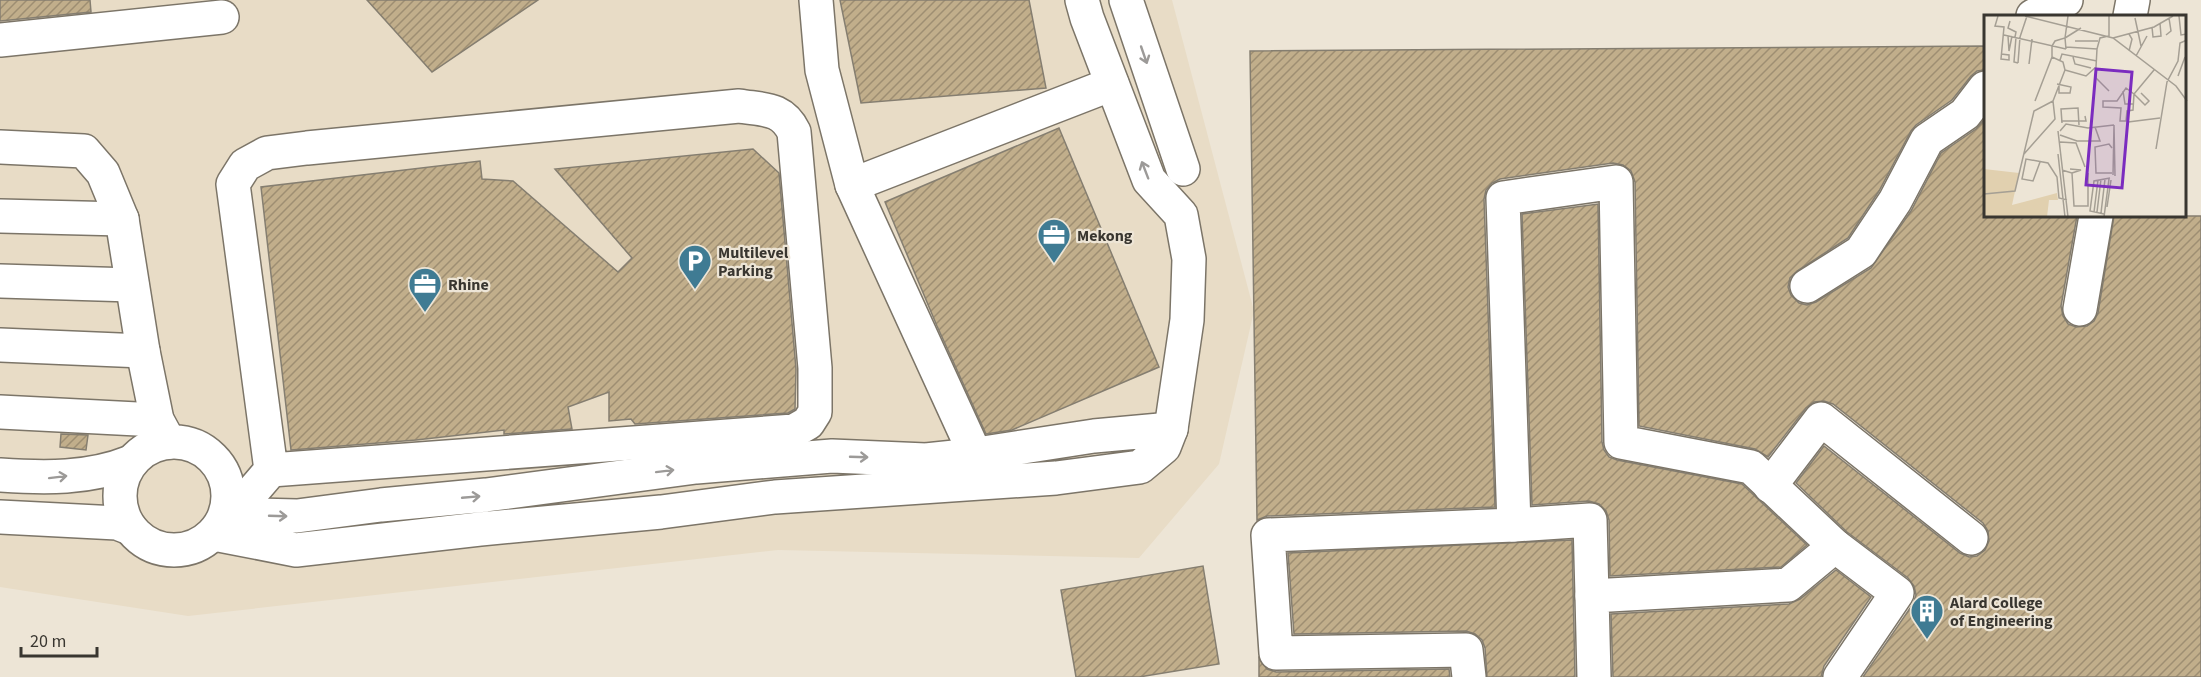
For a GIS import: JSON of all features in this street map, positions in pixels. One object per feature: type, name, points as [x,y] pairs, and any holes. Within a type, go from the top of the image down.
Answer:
[{"type":"street","points":[[816,0],[822,70],[852,185],[980,468]]},
{"type":"street","points":[[214,534],[296,550],[480,529],[661,512],[980,468],[1094,436],[1171,429],[1187,320],[1189,259],[1181,215],[1149,180],[1082,0]]},
{"type":"street","points":[[1126,0],[1183,170]]},
{"type":"street","points":[[2035,15],[2066,0]]},
{"type":"street","points":[[2130,15],[2133,0]]},
{"type":"street","points":[[0,40],[222,16]]},
{"type":"street","points":[[852,185],[1112,84]]},
{"type":"street","points":[[1806,286],[1861,252],[1894,201],[1927,140],[1965,114],[1984,89]]},
{"type":"street","points":[[131,462],[123,478],[120,495],[122,513],[130,528],[141,540],[155,548],[171,551],[194,547],[214,534],[235,497],[271,470],[794,431],[808,423],[815,412],[815,368],[794,132],[789,120],[774,111],[739,106],[307,148],[267,153],[245,165],[233,184],[271,470]]},
{"type":"street","points":[[0,147],[84,152],[102,173],[122,219],[143,351],[163,431],[155,445],[142,452],[131,462],[110,471],[45,478],[0,475]]},
{"type":"street","points":[[1514,525],[1503,198],[1616,182],[1621,442],[1751,467],[1835,546],[1897,593],[1840,677]]},
{"type":"street","points":[[0,216],[122,219]]},
{"type":"street","points":[[2079,309],[2096,218]]},
{"type":"street","points":[[0,281],[132,285]]},
{"type":"street","points":[[0,345],[143,351]]},
{"type":"street","points":[[0,412],[163,431],[202,449],[215,459],[235,497],[257,515],[297,516],[486,495],[696,467],[832,456],[927,459],[980,468]]},
{"type":"street","points":[[1770,486],[1821,419],[1971,538]]},
{"type":"street","points":[[0,517],[117,523],[130,528]]},
{"type":"street","points":[[1469,677],[1466,650],[1276,653],[1268,535],[1590,520],[1594,677]]},
{"type":"street","points":[[1592,596],[1788,585],[1835,546]]},
{"type":"shaded area","points":[[0,0],[1172,0],[1254,311],[1219,464],[1139,558],[778,550],[188,616],[0,587]]},
{"type":"building","points":[[0,0],[90,0],[91,12],[0,21]]},
{"type":"building","points":[[367,0],[538,0],[432,72]]},
{"type":"building","points":[[840,0],[1029,0],[1046,88],[861,103]]},
{"type":"building","points":[[1984,46],[1984,70],[1977,71],[1971,76],[1952,100],[1911,131],[1879,191],[1848,238],[1797,271],[1790,278],[1788,287],[1791,295],[1799,303],[1807,305],[1816,302],[1871,268],[1911,211],[1941,153],[1976,129],[1984,120],[1984,218],[2077,218],[2061,306],[2068,324],[2076,327],[2087,326],[2094,321],[2098,313],[2114,218],[2201,216],[2201,677],[1863,677],[1913,604],[1916,595],[1914,586],[1908,578],[1847,532],[1796,483],[1824,446],[1960,553],[1969,557],[1977,556],[1985,550],[1989,541],[1988,531],[1983,523],[1833,404],[1824,401],[1814,402],[1806,408],[1768,457],[1755,449],[1639,426],[1635,182],[1631,171],[1623,165],[1613,163],[1500,179],[1486,190],[1484,199],[1495,507],[1267,516],[1257,520],[1250,51]]},
{"type":"building","points":[[1059,128],[1159,367],[1012,430],[986,434],[937,326],[885,202]]},
{"type":"building","points":[[753,149],[779,173],[796,369],[795,409],[788,413],[635,424],[631,419],[609,421],[609,392],[568,407],[572,429],[504,434],[504,430],[291,450],[261,187],[480,161],[482,179],[513,181],[618,272],[632,258],[555,169]]},
{"type":"building","points":[[1598,204],[1602,442],[1604,450],[1609,457],[1617,460],[1742,484],[1807,545],[1781,567],[1610,576],[1609,520],[1606,511],[1599,504],[1589,501],[1532,505],[1522,214]]},
{"type":"building","points":[[61,434],[88,435],[86,450],[60,447]]},
{"type":"building","points":[[1572,540],[1575,677],[1487,677],[1485,648],[1482,640],[1466,631],[1294,634],[1288,553]]},
{"type":"building","points":[[1203,566],[1219,664],[1139,677],[1076,677],[1061,590]]},
{"type":"building","points":[[1836,570],[1871,597],[1824,666],[1821,677],[1613,677],[1611,614],[1789,604],[1800,599]]},
{"type":"building","points":[[1259,658],[1267,669],[1276,672],[1449,669],[1450,677],[1259,677]]},
{"type":"place","name":"Mekong","points":[[1054,264]]},
{"type":"place","name":"Multilevel Parking","points":[[695,290]]},
{"type":"place","name":"Rhine","points":[[425,313]]},
{"type":"place","name":"Alard College of Engineering","points":[[1927,640]]}]
